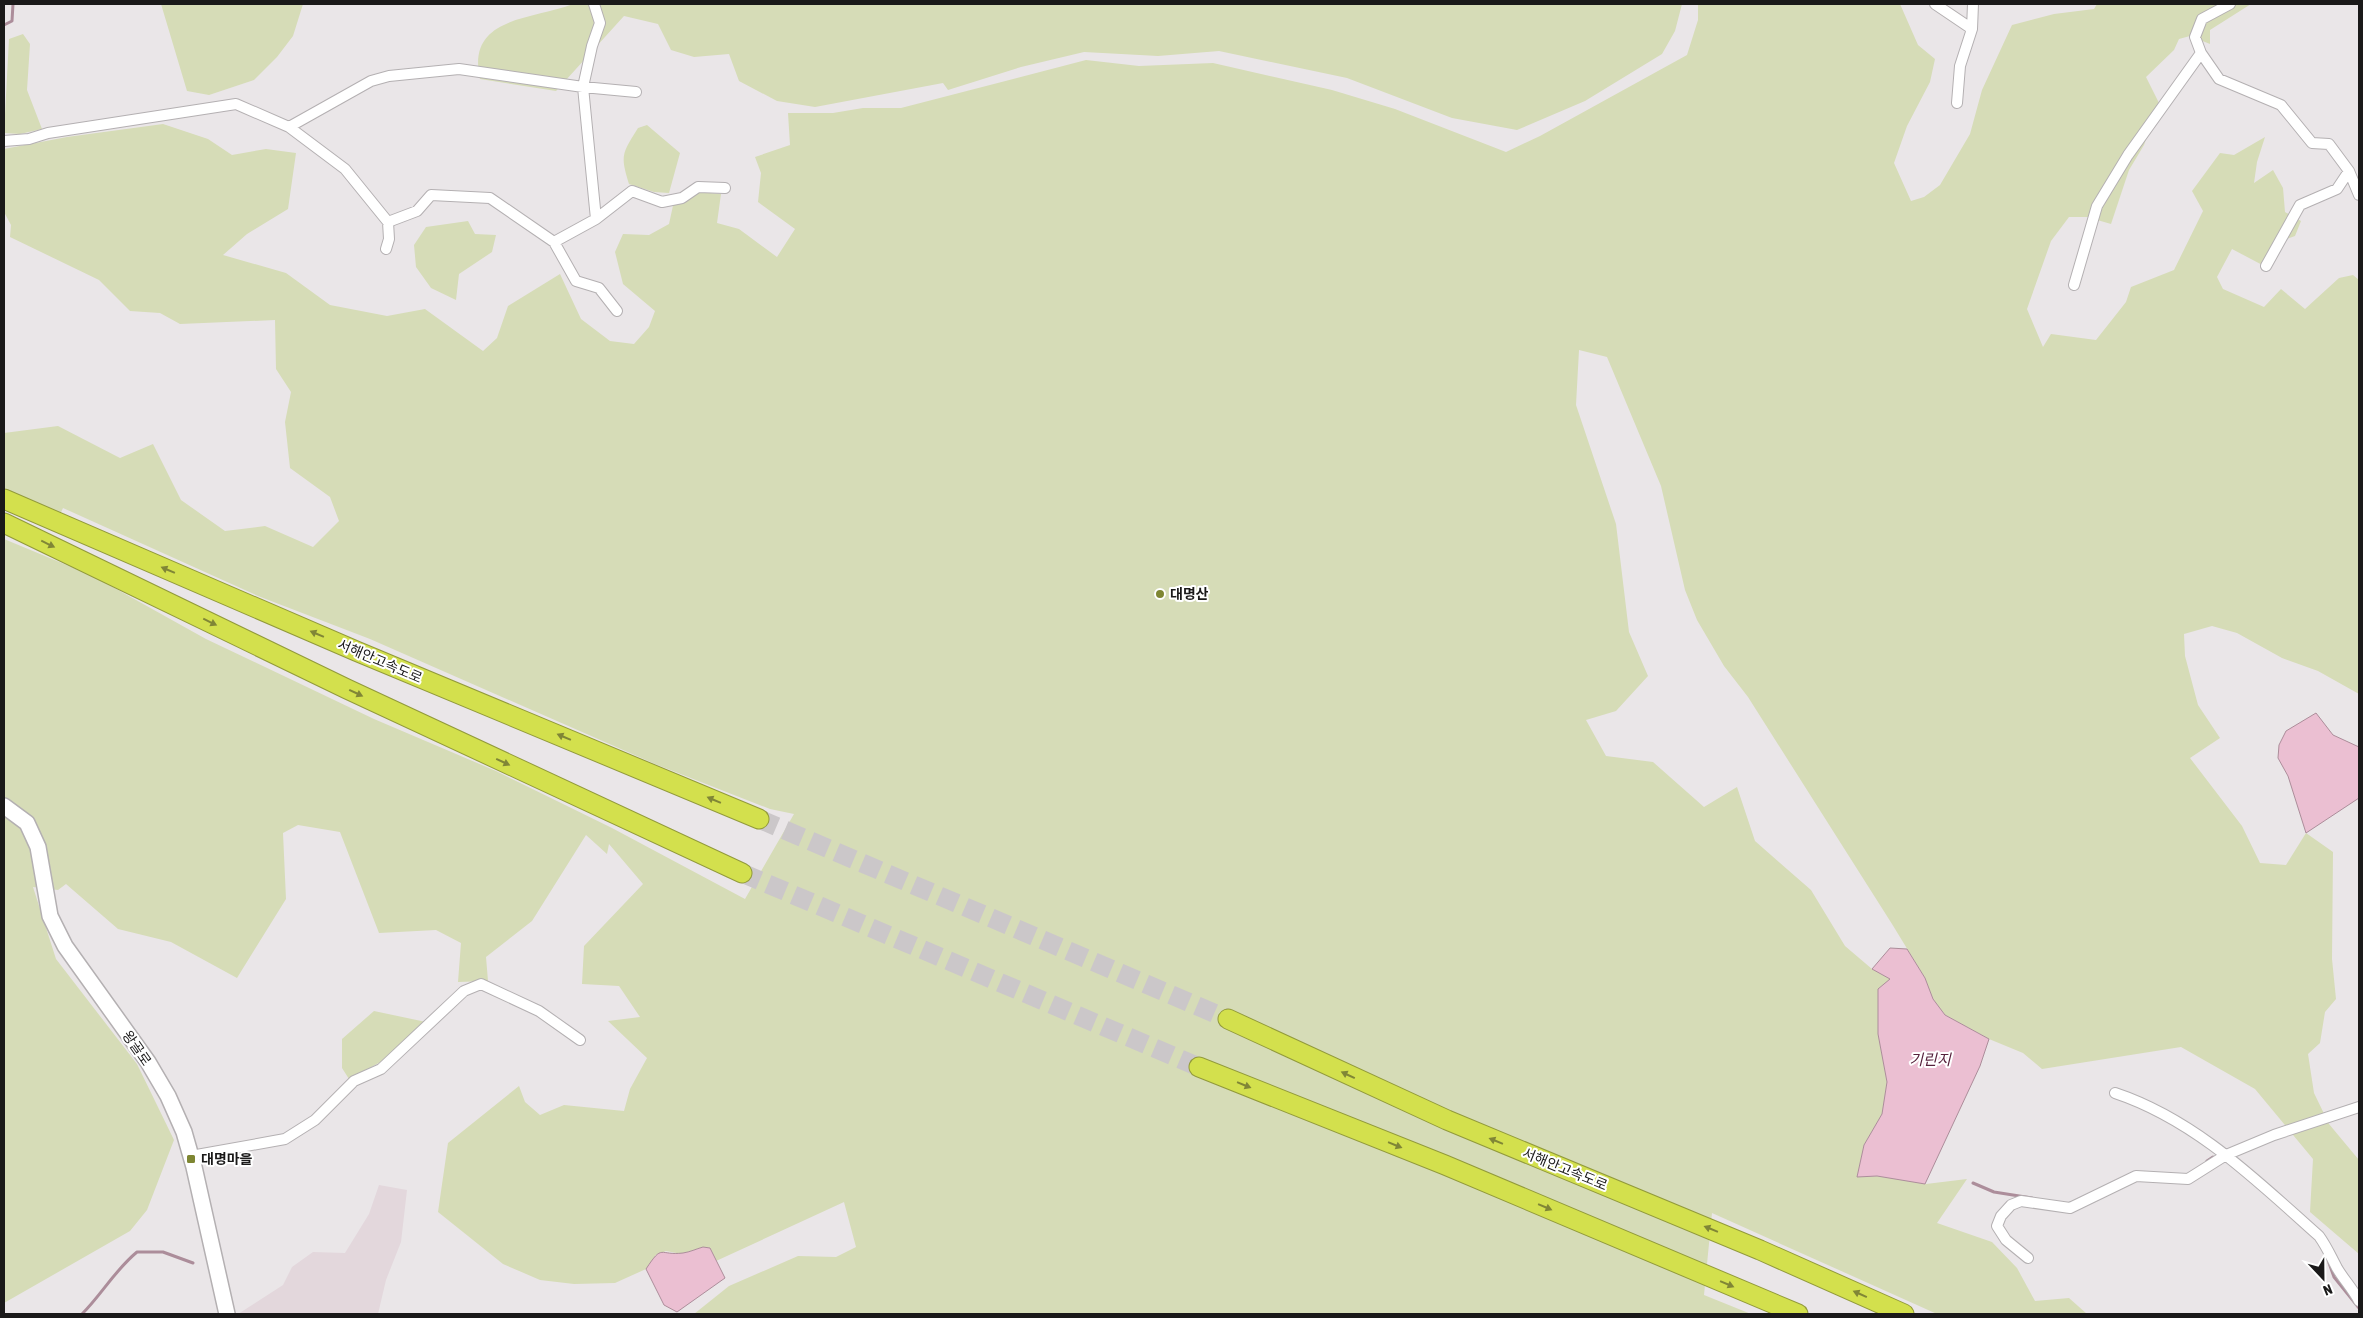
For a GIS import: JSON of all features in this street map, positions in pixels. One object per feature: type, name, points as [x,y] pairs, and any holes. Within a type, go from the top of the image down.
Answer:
[{"type":"highway","name":"서해안고속도로","points":[[4,499],[356,651],[759,818]]},
{"type":"highway","points":[[4,523],[356,693],[742,873]]},
{"type":"highway","name":"서해안고속도로","points":[[1228,1019],[1447,1120],[1751,1246],[1904,1314]]},
{"type":"highway","points":[[1199,1067],[1445,1165],[1798,1314]]},
{"type":"main road","name":"왕골로","points":[[4,806],[27,823],[38,847],[50,916],[65,946],[148,1062],[168,1096],[184,1132],[227,1314]]},
{"type":"street","points":[[594,4],[600,23],[592,46],[583,88],[596,219]]},
{"type":"street","points":[[1936,4],[1972,29]]},
{"type":"street","points":[[1957,102],[1960,66],[1972,29],[1973,4]]},
{"type":"street","points":[[2230,4],[2202,19],[2195,37],[2201,53],[2219,79],[2281,105],[2312,143],[2329,144],[2349,171],[2359,195]]},
{"type":"street","points":[[2074,285],[2097,206],[2128,155],[2201,53]]},
{"type":"street","points":[[289,127],[371,81],[389,76],[459,69],[583,88],[636,92]]},
{"type":"street","points":[[4,141],[29,139],[48,132],[236,104],[289,127],[345,169],[388,222],[389,239],[386,250]]},
{"type":"street","points":[[2266,266],[2300,205],[2337,189],[2349,171]]},
{"type":"street","points":[[554,242],[596,219],[632,191],[662,202],[682,198],[698,188],[725,188]]},
{"type":"street","points":[[388,222],[416,211],[431,195],[490,198],[554,242],[576,281],[599,288],[617,311]]},
{"type":"street","points":[[191,1156],[285,1139],[315,1120],[354,1082],[381,1069],[464,991],[481,984],[539,1011],[580,1040]]},
{"type":"street","points":[[2115,1093],[2143,1103],[2177,1122],[2226,1155],[2319,1236],[2359,1301]]},
{"type":"street","points":[[2028,1258],[2006,1240],[1997,1226],[2001,1216],[2011,1205],[2021,1201],[2070,1208],[2136,1176],[2188,1179],[2226,1155],[2274,1135],[2359,1107]]},
{"type":"shaded area","points":[[379,1185],[407,1190],[401,1242],[386,1280],[378,1314],[238,1314],[283,1285],[292,1267],[313,1252],[345,1253],[369,1214]]},
{"type":"green space","points":[[161,4],[303,4],[293,36],[277,57],[254,80],[209,95],[187,91]]},
{"type":"green space","points":[[573,4],[1682,4],[1675,31],[1662,54],[1585,101],[1517,130],[1452,118],[1347,78],[1219,51],[1158,56],[1084,52],[1021,67],[948,90],[943,83],[815,107],[777,101],[739,81],[729,54],[694,57],[671,50],[658,24],[624,16],[556,91],[480,79],[478,58],[483,43],[492,32],[522,18]]},
{"type":"green space","points":[[1698,4],[1900,4],[1918,45],[1935,59],[1930,82],[1907,126],[1894,163],[1911,201],[1924,197],[1940,185],[1970,134],[1982,90],[2012,25],[2054,14],[2094,9],[2097,4],[2251,4],[2210,30],[2210,44],[2190,36],[2179,39],[2174,50],[2146,77],[2159,103],[2144,145],[2129,170],[2111,224],[2087,217],[2069,217],[2051,241],[2027,309],[2043,347],[2051,334],[2096,340],[2126,302],[2131,287],[2174,270],[2203,211],[2192,191],[2220,153],[2234,155],[2265,137],[2257,162],[2254,183],[2273,170],[2283,188],[2285,212],[2301,221],[2295,236],[2284,240],[2268,268],[2232,249],[2217,277],[2223,289],[2264,307],[2281,289],[2305,309],[2339,278],[2353,275],[2359,280],[2359,694],[2318,671],[2282,658],[2237,633],[2212,626],[2184,634],[2185,656],[2198,705],[2220,738],[2190,758],[2242,826],[2260,863],[2286,865],[2306,833],[2333,852],[2332,959],[2336,999],[2325,1012],[2320,1043],[2308,1054],[2314,1093],[2329,1124],[2359,1160],[2359,1254],[2310,1212],[2313,1159],[2255,1089],[2181,1047],[2042,1069],[2023,1053],[1989,1039],[1945,1015],[1933,999],[1925,978],[1892,924],[1748,697],[1724,666],[1697,620],[1685,590],[1661,486],[1607,357],[1579,350],[1576,405],[1616,524],[1629,632],[1648,676],[1616,711],[1586,720],[1606,756],[1653,762],[1704,807],[1737,787],[1755,841],[1811,890],[1845,946],[1872,969],[1890,979],[1878,1034],[1887,1082],[1882,1114],[1864,1145],[1857,1177],[1877,1176],[1926,1184],[1967,1179],[1937,1223],[1992,1242],[2017,1268],[2035,1301],[2069,1298],[2087,1314],[1937,1314],[1712,1213],[1704,1295],[1751,1314],[694,1314],[729,1286],[798,1256],[836,1257],[856,1247],[844,1202],[716,1261],[710,1248],[703,1247],[682,1254],[666,1251],[656,1255],[646,1269],[615,1283],[574,1284],[540,1280],[503,1264],[438,1212],[448,1143],[519,1086],[525,1102],[540,1115],[564,1105],[624,1111],[630,1089],[647,1058],[608,1021],[640,1017],[619,986],[582,984],[584,946],[643,884],[609,844],[607,854],[586,835],[532,921],[486,957],[488,981],[458,982],[461,943],[436,930],[379,933],[340,832],[298,825],[283,833],[286,899],[237,978],[171,942],[118,929],[66,884],[58,890],[33,887],[56,959],[137,1064],[174,1140],[147,1210],[130,1231],[4,1303],[4,539],[93,576],[206,639],[374,719],[496,771],[612,828],[745,899],[794,814],[770,809],[655,764],[370,639],[258,596],[63,508],[58,519],[4,495],[4,433],[58,426],[120,458],[153,444],[181,500],[225,531],[265,526],[313,547],[339,521],[330,497],[290,468],[285,422],[291,392],[276,369],[275,320],[180,324],[160,313],[130,311],[99,280],[10,237],[11,225],[4,212],[4,149],[67,137],[163,124],[208,139],[232,155],[266,149],[296,153],[288,209],[247,234],[223,255],[286,273],[330,305],[387,316],[425,309],[483,351],[497,338],[508,306],[560,274],[581,319],[610,341],[634,344],[649,327],[655,311],[623,284],[615,252],[623,234],[649,235],[669,224],[674,201],[698,192],[721,194],[717,223],[739,229],[777,257],[795,229],[758,202],[761,173],[755,157],[790,145],[788,113],[833,113],[863,108],[901,108],[1086,60],[1139,66],[1213,63],[1332,90],[1395,109],[1506,152],[1540,136],[1687,55],[1698,20]]},
{"type":"green space","points":[[23,34],[30,44],[27,90],[42,129],[20,134],[4,133],[9,39]]},
{"type":"green space","points":[[647,125],[680,153],[669,193],[654,192],[629,184],[624,167],[624,155],[638,128]]},
{"type":"green space","points":[[468,221],[475,234],[496,235],[492,252],[459,274],[456,300],[431,288],[416,267],[414,245],[426,227]]},
{"type":"green space","points":[[374,1011],[426,1022],[386,1059],[349,1079],[342,1068],[342,1039]]},
{"type":"water","points":[[2316,713],[2333,735],[2359,747],[2359,798],[2306,833],[2288,776],[2278,758],[2279,745],[2286,731]]},
{"type":"water","name":"기린지","points":[[1890,948],[1907,949],[1925,978],[1933,999],[1945,1015],[1989,1039],[1980,1066],[1925,1184],[1877,1176],[1857,1177],[1864,1145],[1882,1114],[1887,1082],[1878,1034],[1878,989],[1890,979],[1872,969]]},
{"type":"water","points":[[703,1247],[710,1248],[725,1278],[677,1312],[664,1305],[646,1269],[659,1253],[683,1253]]},
{"type":"waterway","points":[[4,25],[12,21],[13,4]]},
{"type":"waterway","points":[[2207,1161],[2213,1157]]},
{"type":"waterway","points":[[1973,1183],[1994,1192],[2032,1198]]},
{"type":"waterway","points":[[82,1314],[122,1266],[137,1252],[163,1252],[193,1263]]},
{"type":"waterway","points":[[2329,1263],[2334,1277],[2359,1308]]},
{"type":"tunnel","points":[[759,819],[1228,1019]]},
{"type":"tunnel","points":[[742,873],[1199,1067]]},
{"type":"place","name":"대명산","points":[[1160,594]]},
{"type":"place","name":"대명마을","points":[[191,1159]]}]
